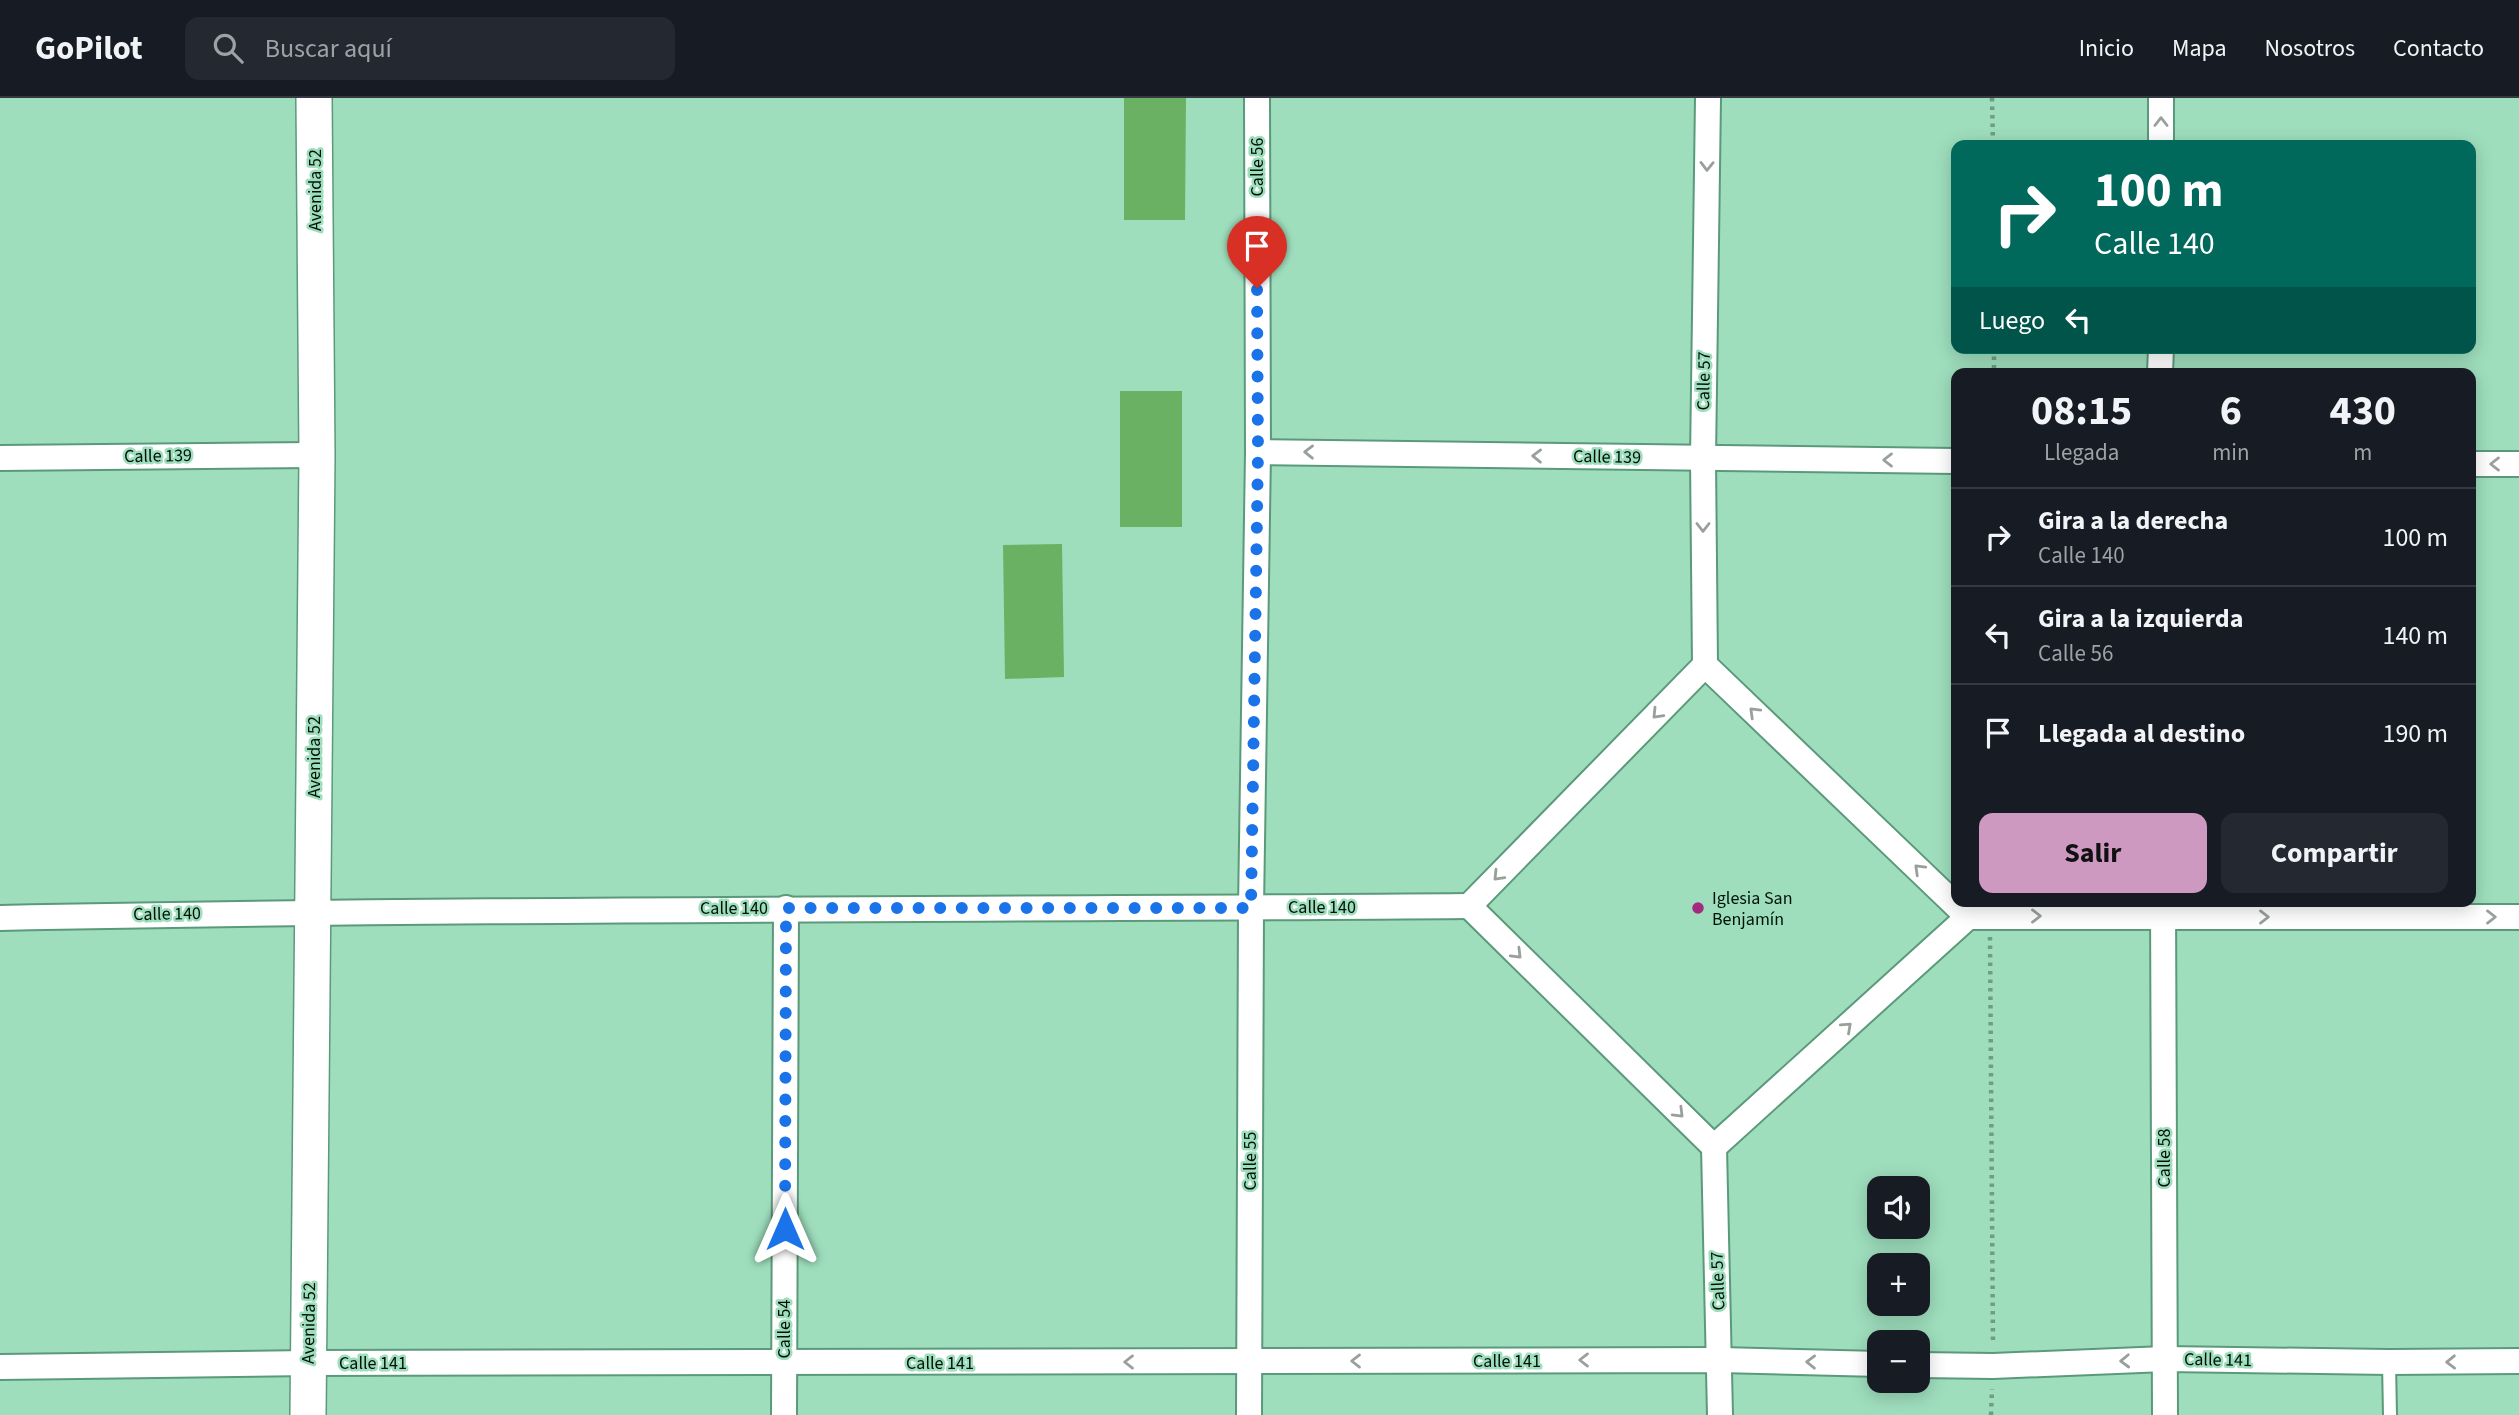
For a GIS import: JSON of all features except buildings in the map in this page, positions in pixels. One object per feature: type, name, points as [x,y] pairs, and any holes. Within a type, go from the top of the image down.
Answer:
[{"type":"main road","name":"Avenida 52","points":[[308,1415],[317,455],[314,98]]},
{"type":"street","name":"Calle 56","points":[[1251,908],[1258,452],[1257,98]]},
{"type":"street","name":"Calle 57","points":[[1705,665],[1703,459],[1709,98]]},
{"type":"street","points":[[2161,98],[2161,140]]},
{"type":"street","name":"Calle 139","points":[[1258,452],[1951,461]]},
{"type":"street","name":"Calle 139","points":[[0,458],[317,455]]},
{"type":"street","points":[[2476,464],[2519,464]]},
{"type":"street","points":[[1951,890],[1705,665],[1469,906],[1714,1147],[1979,916],[2163,909],[2519,917]]},
{"type":"street","name":"Calle 140","points":[[0,918],[786,908],[1469,906]]},
{"type":"street","points":[[1969,907],[1979,916]]},
{"type":"street","name":"Calle 54","points":[[784,1415],[786,908]]},
{"type":"street","name":"Calle 55","points":[[1249,1415],[1251,908]]},
{"type":"street","name":"Calle 58","points":[[2163,909],[2165,1415]]},
{"type":"street","name":"Calle 57","points":[[1714,1147],[1720,1415]]},
{"type":"street","name":"Calle 141","points":[[1930,1365],[1993,1366],[2165,1359],[2519,1361]]},
{"type":"street","name":"Calle 141","points":[[0,1367],[308,1363],[1720,1360],[1867,1364]]},
{"type":"lane","points":[[2389,1362],[2390,1415]]},
{"type":"path","points":[[1992,98],[1993,140]]},
{"type":"path","points":[[1979,916],[1993,1366],[1991,1415]]},
{"type":"place","name":"Iglesia San Benjamín","points":[[1698,908]]},
{"type":"route","points":[[785,1229],[786,908],[1251,908],[1258,452],[1257,288]]}]
